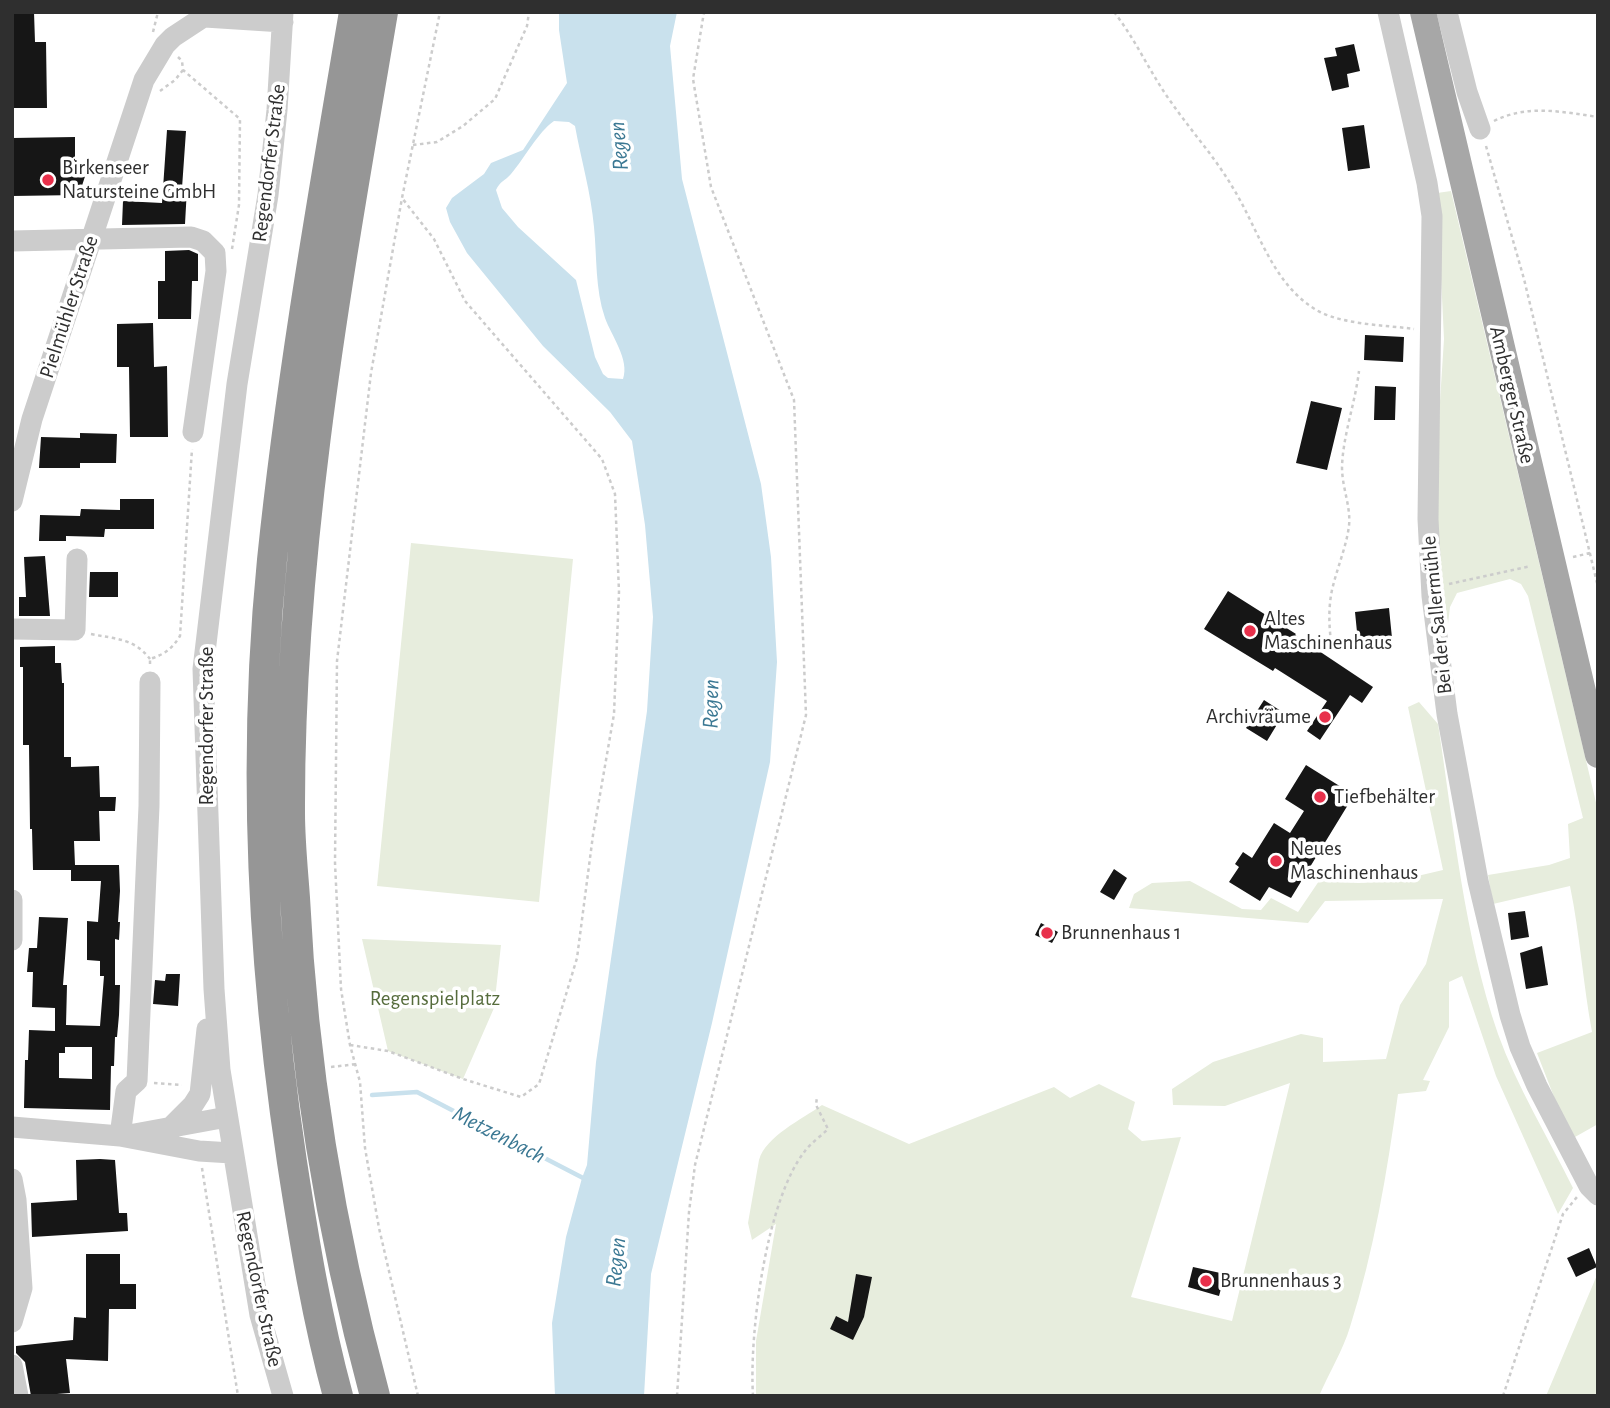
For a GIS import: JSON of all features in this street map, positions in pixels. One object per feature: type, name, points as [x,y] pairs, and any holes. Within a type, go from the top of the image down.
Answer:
[{"type":"highway","points":[[338,1396],[326,1353],[306,1249],[285,1112],[269,967],[262,815],[263,696],[272,563],[293,383],[354,12]]},
{"type":"highway","points":[[375,1396],[332,1217],[313,1097],[298,962],[290,816],[293,694],[302,559],[336,285],[383,12]]},
{"type":"main road","name":"Amberger Straße","points":[[1425,23],[1598,755]]},
{"type":"street","name":"Bei der Sallermühle","points":[[1388,12],[1432,216],[1428,519],[1432,588],[1450,727],[1478,881],[1510,1015],[1537,1086],[1593,1191]]},
{"type":"street","points":[[1447,12],[1467,92],[1480,129]]},
{"type":"street","name":"Pielmühler Straße","points":[[12,501],[32,419],[149,70],[165,46],[200,16],[283,17]]},
{"type":"street","name":"Regendorfer Straße","points":[[283,17],[268,195],[237,384],[203,669],[214,989],[220,1070],[260,1315],[283,1396]]},
{"type":"street","points":[[12,241],[191,237],[203,241],[215,253],[216,271],[193,432]]},
{"type":"street","points":[[12,629],[75,630],[77,559]]},
{"type":"street","points":[[120,1136],[126,1091],[136,1081],[149,807],[150,682]]},
{"type":"street","points":[[12,900],[12,940]]},
{"type":"street","points":[[173,1125],[200,1094],[214,989]]},
{"type":"street","points":[[120,1136],[227,1116]]},
{"type":"street","points":[[12,1126],[120,1136],[199,1151],[232,1153]]},
{"type":"street","points":[[12,1179],[17,1269],[22,1288],[12,1322]]},
{"type":"street","points":[[12,1365],[18,1396]]},
{"type":"path","points":[[153,32],[158,12]]},
{"type":"path","points":[[418,1396],[379,1228],[365,1148],[357,1064],[350,1045],[341,989],[335,863],[337,661],[371,373],[402,198],[440,12]]},
{"type":"path","points":[[413,145],[437,142],[463,126],[495,99],[527,26],[529,12]]},
{"type":"path","points":[[677,1396],[695,1165],[806,715],[794,400],[711,187],[694,79],[704,12]]},
{"type":"path","points":[[1114,12],[1170,101],[1218,163],[1235,190],[1267,255],[1303,300],[1322,313],[1343,319],[1430,331]]},
{"type":"path","points":[[183,70],[240,119],[239,205],[232,254],[216,271]]},
{"type":"path","points":[[1598,117],[1554,110],[1523,110],[1480,129],[1524,279],[1598,587]]},
{"type":"path","points":[[350,1045],[388,1051],[521,1097],[539,1084],[577,958],[593,835],[614,714],[619,592],[615,494],[602,459],[465,300],[434,239],[402,198]]},
{"type":"path","points":[[1332,649],[1329,621],[1331,600],[1349,525],[1343,456],[1359,371]]},
{"type":"path","points":[[150,659],[173,648],[180,636],[193,432]]},
{"type":"path","points":[[1572,557],[1590,553]]},
{"type":"path","points":[[1432,588],[1537,565]]},
{"type":"path","points":[[75,630],[141,647],[150,659],[150,682]]},
{"type":"path","points":[[327,1068],[357,1064]]},
{"type":"path","points":[[136,1081],[189,1086]]},
{"type":"path","points":[[753,1396],[755,1326],[775,1221],[792,1172],[805,1151],[828,1129],[816,1105],[817,1097]]},
{"type":"path","points":[[200,1158],[238,1396]]},
{"type":"path","points":[[1503,1396],[1563,1214],[1568,1206],[1593,1191]]},
{"type":"green space","points":[[1451,191],[1598,811],[1598,1124],[1575,1137],[1556,1102],[1537,1053],[1592,1032],[1570,886],[1493,904],[1488,875],[1549,865],[1570,858],[1568,824],[1583,818],[1528,596],[1521,584],[1510,579],[1457,593],[1450,607],[1448,624],[1438,549],[1436,463],[1444,339],[1437,193]]},
{"type":"green space","points":[[411,543],[573,559],[539,902],[377,886]]},
{"type":"green space","points":[[1419,702],[1438,724],[1468,920],[1486,997],[1498,1034],[1523,1093],[1573,1188],[1558,1214],[1496,1076],[1462,976],[1449,982],[1449,1027],[1423,1080],[1430,1081],[1426,1091],[1398,1094],[1373,1241],[1359,1298],[1347,1336],[1319,1396],[756,1396],[756,1341],[776,1224],[752,1240],[748,1223],[759,1160],[776,1136],[822,1105],[909,1144],[1054,1087],[1070,1098],[1099,1084],[1135,1102],[1128,1129],[1142,1141],[1181,1137],[1131,1297],[1232,1321],[1290,1083],[1225,1106],[1173,1105],[1172,1089],[1213,1062],[1301,1034],[1323,1038],[1323,1062],[1386,1059],[1400,1005],[1426,964],[1443,899],[1325,901],[1308,923],[1129,908],[1134,894],[1152,883],[1190,881],[1242,909],[1261,910],[1271,898],[1298,912],[1319,881],[1396,881],[1443,870],[1408,707]]},
{"type":"green space","name":"Regenspielplatz","points":[[362,939],[501,945],[494,1008],[463,1079],[388,1051]]},
{"type":"green space","points":[[1597,1275],[1598,1396],[1546,1396]]},
{"type":"water","name":"Regen","points":[[559,12],[677,12],[670,46],[682,179],[761,484],[771,557],[777,662],[770,762],[712,1023],[651,1274],[644,1396],[555,1396],[552,1323],[566,1237],[587,1165],[596,1062],[647,711],[653,617],[645,525],[632,441],[610,412],[543,346],[467,253],[450,222],[446,208],[452,198],[484,174],[491,163],[523,150],[567,83]],"holes":[[[554,121],[569,122],[575,126],[591,202],[602,307],[622,356],[623,379],[608,378],[603,374],[595,357],[576,280],[518,227],[502,208],[496,190],[548,126]]]},
{"type":"building","points":[[12,12],[34,12],[35,42],[46,42],[47,108],[12,108]]},
{"type":"building","points":[[1354,44],[1360,71],[1347,74],[1349,87],[1332,91],[1324,58],[1337,56],[1335,48]]},
{"type":"building","points":[[1364,125],[1370,168],[1348,171],[1342,128]]},
{"type":"building","points":[[167,130],[186,131],[182,188],[187,188],[185,224],[122,225],[123,201],[162,203]]},
{"type":"building","name":"Birkenseer Natursteine GmbH","points":[[75,137],[75,164],[89,164],[79,195],[12,196],[12,138]]},
{"type":"building","points":[[189,250],[198,254],[198,281],[192,281],[191,319],[158,319],[158,281],[165,281],[165,251]]},
{"type":"building","points":[[153,323],[154,367],[167,366],[168,437],[130,437],[129,367],[117,367],[117,324]]},
{"type":"building","points":[[1365,335],[1404,337],[1403,362],[1364,360]]},
{"type":"building","points":[[1375,386],[1396,387],[1395,420],[1374,420]]},
{"type":"building","points":[[1311,401],[1342,408],[1327,470],[1296,463]]},
{"type":"building","points":[[80,433],[117,434],[116,463],[80,463],[80,468],[39,468],[41,437],[80,438]]},
{"type":"building","points":[[120,499],[154,499],[154,529],[105,529],[104,537],[66,536],[66,541],[39,541],[40,515],[80,516],[81,509],[120,510]]},
{"type":"building","points":[[45,556],[50,616],[19,616],[19,597],[26,597],[24,557]]},
{"type":"building","points":[[90,572],[118,572],[118,597],[89,597]]},
{"type":"building","points":[[1228,591],[1373,687],[1362,703],[1350,695],[1320,740],[1307,731],[1327,701],[1275,668],[1273,671],[1204,629]]},
{"type":"building","points":[[1389,608],[1392,638],[1358,642],[1355,612]]},
{"type":"building","points":[[55,646],[55,663],[61,663],[64,683],[64,757],[71,757],[71,767],[99,766],[100,797],[116,797],[115,811],[99,811],[100,841],[74,841],[75,865],[119,865],[120,922],[119,940],[115,939],[115,985],[120,985],[119,1015],[114,1066],[111,1066],[110,1110],[24,1108],[29,1030],[55,1031],[55,1008],[32,1007],[33,972],[27,972],[29,948],[37,948],[39,917],[68,918],[63,985],[67,985],[66,1025],[100,1026],[104,976],[100,976],[100,961],[87,960],[87,921],[98,922],[101,881],[71,881],[71,870],[33,870],[29,745],[23,745],[23,667],[20,667],[20,647]],"holes":[[[65,1047],[92,1047],[92,1079],[59,1078],[59,1053],[65,1053]]]},
{"type":"building","points":[[1264,700],[1284,713],[1267,741],[1246,728]]},
{"type":"building","points":[[1306,765],[1354,795],[1291,898],[1269,887],[1260,901],[1229,882],[1239,867],[1235,864],[1243,852],[1252,858],[1274,823],[1290,833],[1304,811],[1285,799]]},
{"type":"building","points":[[1114,869],[1127,878],[1114,900],[1100,892]]},
{"type":"building","points":[[1525,911],[1529,937],[1511,940],[1508,913]]},
{"type":"building","name":"Brunnenhaus 1","points":[[1041,923],[1058,932],[1052,943],[1035,935]]},
{"type":"building","points":[[1542,946],[1548,985],[1526,989],[1520,953]]},
{"type":"building","points":[[166,974],[180,974],[178,1006],[153,1004],[155,980],[165,981]]},
{"type":"building","points":[[76,1160],[115,1160],[119,1213],[127,1213],[128,1231],[32,1237],[31,1203],[77,1200]]},
{"type":"building","points":[[1589,1248],[1597,1267],[1576,1277],[1567,1258]]},
{"type":"building","points":[[86,1254],[120,1254],[120,1284],[136,1284],[136,1309],[109,1309],[108,1361],[66,1359],[70,1393],[31,1396],[25,1362],[16,1353],[16,1346],[73,1340],[74,1317],[86,1318]]},
{"type":"building","name":"Brunnenhaus 3","points":[[1193,1267],[1225,1274],[1219,1296],[1188,1287]]},
{"type":"building","points":[[856,1274],[872,1277],[864,1317],[853,1340],[830,1329],[836,1316],[848,1322]]},
{"type":"waterway","name":"Metzenbach","points":[[372,1095],[417,1092],[585,1179]]},
{"type":"place","name":"Birkenseer Natursteine GmbH","points":[[48,180]]},
{"type":"place","name":"Altes Maschinenhaus","points":[[1250,631]]},
{"type":"place","name":"Archivräume","points":[[1325,717]]},
{"type":"place","name":"Tiefbehälter","points":[[1320,797]]},
{"type":"place","name":"Neues Maschinenhaus","points":[[1276,861]]},
{"type":"place","name":"Brunnenhaus 1","points":[[1047,933]]},
{"type":"place","name":"Brunnenhaus 3","points":[[1206,1281]]}]
